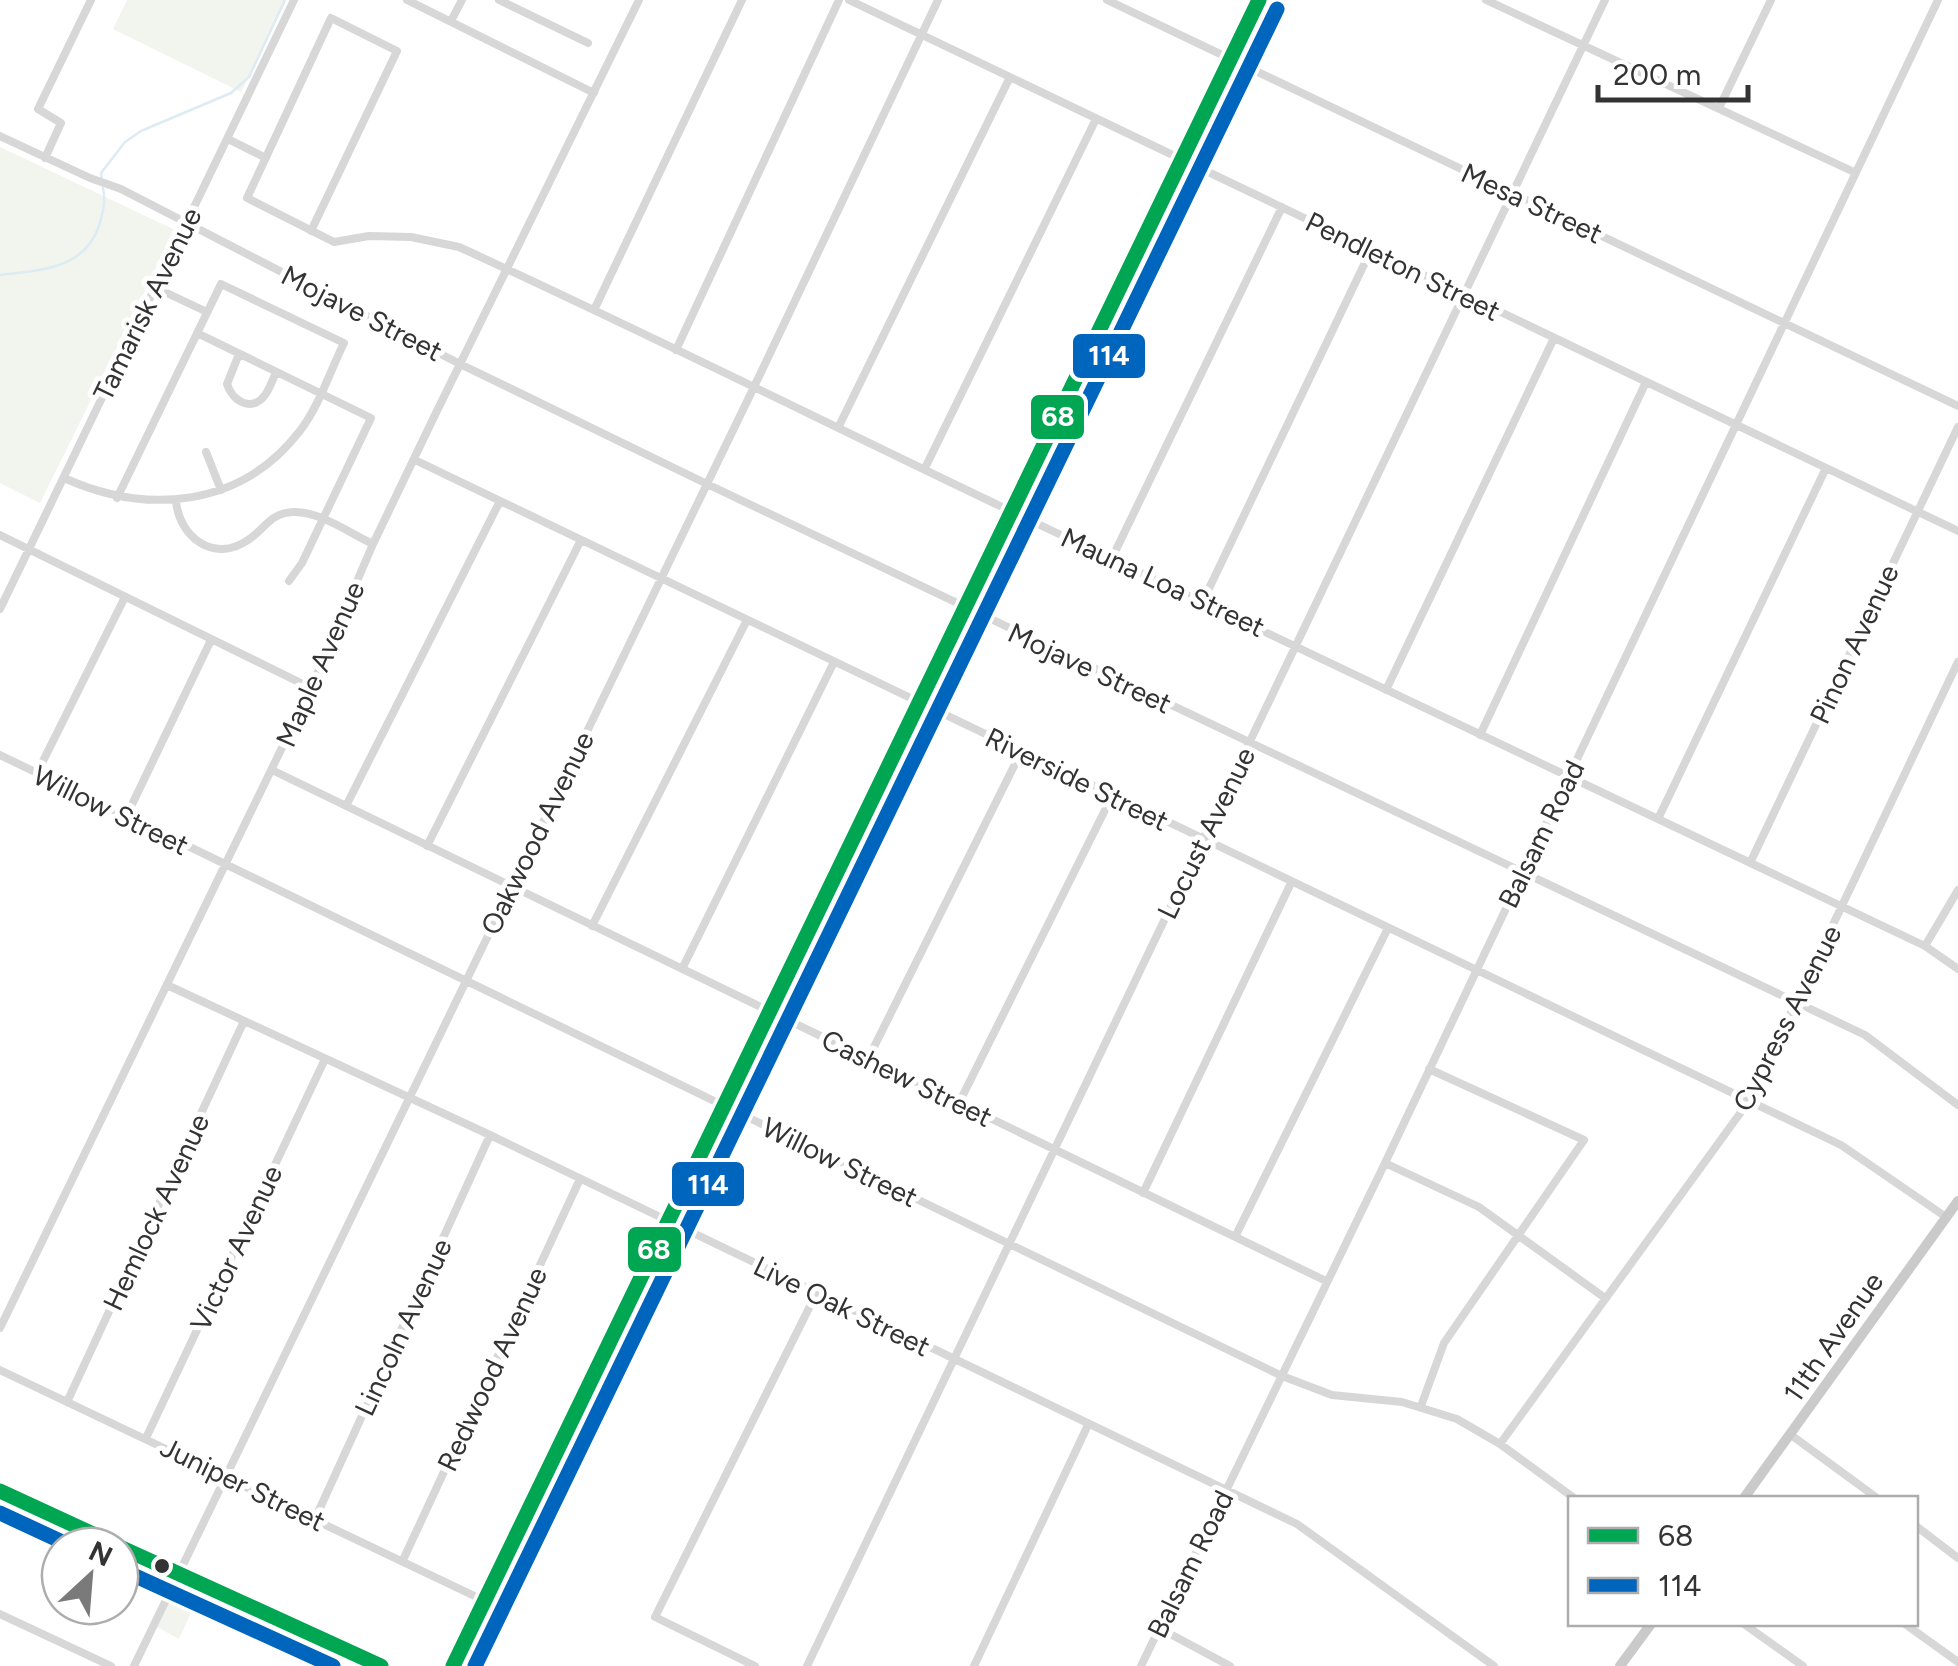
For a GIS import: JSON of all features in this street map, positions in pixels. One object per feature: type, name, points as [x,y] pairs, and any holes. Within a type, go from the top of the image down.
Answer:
[{"type":"main road","name":"11th Avenue","points":[[1745,1496],[1958,1201]]},
{"type":"main road","points":[[0,1491],[76,1526]]},
{"type":"main road","points":[[140,1556],[381,1666]]},
{"type":"main road","points":[[1620,1666],[1650,1626]]},
{"type":"street","points":[[44,158],[60,123],[38,109],[91,0]]},
{"type":"street","name":"Tamarisk Avenue","points":[[0,609],[294,0]]},
{"type":"street","points":[[407,0],[594,93]]},
{"type":"street","points":[[451,21],[462,0]]},
{"type":"street","points":[[499,0],[588,42]]},
{"type":"street","name":"Maple Avenue","points":[[0,1328],[312,688],[373,544],[640,0]]},
{"type":"street","points":[[594,310],[742,0]]},
{"type":"street","points":[[676,350],[839,0]]},
{"type":"street","name":"Pendleton Street","points":[[849,0],[1958,531]]},
{"type":"street","name":"Oakwood Avenue","points":[[134,1666],[938,0]]},
{"type":"street","name":"Mesa Street","points":[[1107,0],[1958,406]]},
{"type":"street","points":[[453,1666],[1260,0]]},
{"type":"street","points":[[1486,0],[1854,172]]},
{"type":"street","name":"Locust Avenue","points":[[807,1666],[1605,0]]},
{"type":"street","points":[[1719,108],[1770,0]]},
{"type":"street","name":"Balsam Road","points":[[1141,1666],[1386,1163],[1938,0]]},
{"type":"street","points":[[228,139],[266,158],[332,18],[397,50],[311,230]]},
{"type":"street","points":[[838,428],[1010,77]]},
{"type":"street","points":[[925,468],[1096,118]]},
{"type":"street","name":"Mojave Street","points":[[0,136],[121,189],[460,364],[966,610],[1865,1035],[1958,1104]]},
{"type":"street","name":"Mauna Loa Street","points":[[266,158],[247,198],[334,242],[368,236],[440,241],[508,269],[1925,946],[1958,970]]},
{"type":"street","points":[[1112,558],[1282,208]]},
{"type":"street","points":[[1203,601],[1371,250]]},
{"type":"street","points":[[64,478],[117,498],[176,501],[221,490],[261,468],[300,432],[344,343],[220,284],[117,498]]},
{"type":"street","points":[[154,287],[207,312]]},
{"type":"street","points":[[197,333],[372,418],[302,564],[289,581]]},
{"type":"street","points":[[1386,690],[1554,338]]},
{"type":"street","points":[[239,354],[227,384],[240,402],[251,404],[261,400],[276,372]]},
{"type":"street","points":[[1480,735],[1646,382]]},
{"type":"street","name":"Pinon Avenue","points":[[1750,863],[1958,426]]},
{"type":"street","points":[[206,452],[221,490]]},
{"type":"street","name":"Riverside Street","points":[[415,460],[1476,972],[1842,1144],[1946,1217]]},
{"type":"street","points":[[1658,819],[1826,468]]},
{"type":"street","points":[[176,501],[183,529],[201,545],[220,549],[248,540],[280,514],[296,512],[322,519],[373,544]]},
{"type":"street","points":[[346,806],[500,501]]},
{"type":"street","points":[[0,536],[312,688]]},
{"type":"street","points":[[427,846],[580,540]]},
{"type":"street","points":[[36,773],[125,597]]},
{"type":"street","points":[[592,926],[747,620]]},
{"type":"street","points":[[126,817],[211,640]]},
{"type":"street","points":[[682,969],[834,662]]},
{"type":"street","name":"Cypress Avenue","points":[[1500,1444],[1749,1101],[1958,662]]},
{"type":"street","points":[[868,1059],[1021,752]]},
{"type":"street","name":"Willow Street","points":[[0,755],[1282,1376],[1332,1394],[1421,1406],[1457,1418],[1571,1496]]},
{"type":"street","name":"Cashew Street","points":[[272,770],[1326,1281]]},
{"type":"street","points":[[959,1103],[1112,796]]},
{"type":"street","points":[[1144,1192],[1291,883]]},
{"type":"street","points":[[1925,946],[1958,890]]},
{"type":"street","points":[[1235,1237],[1388,928]]},
{"type":"street","name":"Live Oak Street","points":[[168,985],[490,1135],[1297,1524],[1494,1666]]},
{"type":"street","name":"Hemlock Avenue","points":[[68,1402],[244,1021]]},
{"type":"street","name":"Victor Avenue","points":[[146,1438],[325,1059]]},
{"type":"street","points":[[1421,1406],[1444,1343],[1584,1140],[1429,1069]]},
{"type":"street","name":"Lincoln Avenue","points":[[315,1519],[490,1135]]},
{"type":"street","points":[[1386,1163],[1479,1207],[1605,1298]]},
{"type":"street","name":"Redwood Avenue","points":[[403,1560],[580,1179]]},
{"type":"street","points":[[756,1666],[655,1617],[816,1294]]},
{"type":"street","name":"Juniper Street","points":[[0,1370],[485,1600]]},
{"type":"street","points":[[974,1666],[1088,1425]]},
{"type":"street","points":[[1791,1435],[1875,1496]]},
{"type":"street","points":[[1918,1528],[1958,1558]]},
{"type":"street","points":[[0,1614],[111,1666]]},
{"type":"street","points":[[1747,1626],[1802,1666]]},
{"type":"street","points":[[1909,1626],[1958,1662]]},
{"type":"street","points":[[1159,1628],[1230,1666]]},
{"type":"shaded area","points":[[127,0],[286,0],[241,92],[113,29]]},
{"type":"shaded area","points":[[0,147],[175,230],[40,503],[0,483]]},
{"type":"shaded area","points":[[176,1586],[198,1597],[179,1639],[157,1627]]},
{"type":"waterway","points":[[102,180],[101,173],[125,142],[141,131],[231,93],[249,77],[285,0]]},
{"type":"waterway","points":[[0,275],[59,265],[83,252],[99,226],[103,188]]},
{"type":"transit line","name":"68","points":[[453,1666],[1259,0]]},
{"type":"transit line","name":"114","points":[[475,1666],[1277,9]]},
{"type":"transit line","name":"68","points":[[0,1491],[76,1526]]},
{"type":"transit line","name":"114","points":[[0,1513],[40,1532]]},
{"type":"transit line","name":"68","points":[[140,1556],[381,1666]]},
{"type":"transit line","name":"114","points":[[140,1578],[333,1666]]}]
